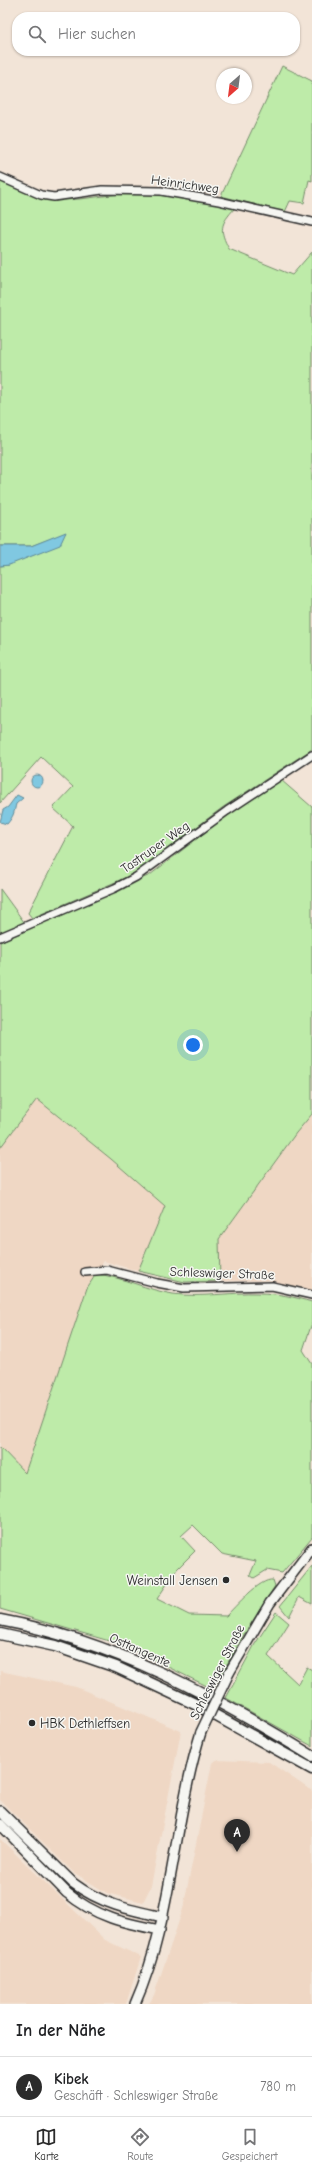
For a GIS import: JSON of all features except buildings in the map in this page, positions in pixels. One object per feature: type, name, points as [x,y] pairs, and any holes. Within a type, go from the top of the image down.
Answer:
[{"type":"highway","name":"Osttangente","points":[[0,1620],[55,1632],[123,1655],[199,1691],[262,1725]]},
{"type":"highway","name":"Osttangente","points":[[0,1634],[63,1648],[116,1667],[195,1704],[257,1737]]},
{"type":"highway","points":[[262,1725],[312,1750]]},
{"type":"highway","points":[[262,1725],[312,1756]]},
{"type":"highway","points":[[257,1737],[312,1769]]},
{"type":"highway","points":[[257,1737],[312,1776]]},
{"type":"main road","name":"Schleswiger Straße","points":[[134,2004],[146,1978],[160,1930],[186,1789],[201,1732],[229,1673],[270,1603],[312,1548]]},
{"type":"main road","points":[[0,1811],[85,1892],[118,1908],[163,1917]]},
{"type":"main road","points":[[0,1824],[67,1893],[91,1911],[118,1921],[160,1930]]},
{"type":"street","name":"Heinrichweg","points":[[0,177],[41,195],[54,197],[102,190],[161,191],[219,201],[312,222]]},
{"type":"street","name":"Tastruper Weg","points":[[0,937],[136,878],[228,811],[312,755]]},
{"type":"street","name":"Schleswiger Straße","points":[[85,1272],[107,1270],[157,1283],[184,1288],[272,1286],[312,1295]]},
{"type":"shaded area","points":[[37,1099],[111,1159],[165,1206],[138,1271],[104,1261],[87,1288],[25,1473],[0,1447],[0,1148]]},
{"type":"shaded area","points":[[312,1114],[312,1290],[269,1280],[220,1281],[219,1239],[296,1133]]},
{"type":"shaded area","points":[[0,1671],[76,1687],[181,1731],[151,1886],[143,1902],[107,1893],[73,1872],[0,1800]]},
{"type":"shaded area","points":[[215,1760],[269,1762],[312,1791],[312,2004],[149,2004],[154,1995],[183,1909],[212,1763]]},
{"type":"shaded area","points":[[0,1839],[105,1940],[141,1957],[126,2004],[0,2004]]},
{"type":"green space","points":[[282,66],[312,81],[312,181],[309,180],[304,203],[290,201],[285,212],[221,196]]},
{"type":"green space","points":[[0,180],[37,196],[60,200],[129,193],[151,193],[188,198],[235,208],[226,218],[223,227],[224,237],[229,249],[292,275],[312,252],[312,749],[222,808],[134,874],[32,918],[28,913],[73,826],[53,808],[73,787],[41,757],[0,803],[0,566],[9,565],[66,533],[31,546],[0,546]]},
{"type":"green space","points":[[281,780],[312,807],[312,1114],[296,1133],[219,1239],[220,1281],[185,1282],[138,1271],[165,1206],[111,1159],[37,1099],[0,1148],[0,942],[150,875],[230,813]]},
{"type":"green space","points":[[0,889],[24,922],[23,925],[0,934]]},
{"type":"green space","points":[[96,1274],[173,1294],[194,1295],[265,1293],[299,1298],[312,1302],[312,1323],[303,1350],[312,1364],[312,1537],[282,1573],[267,1570],[254,1578],[250,1575],[256,1561],[222,1554],[193,1525],[181,1536],[195,1551],[177,1569],[157,1599],[189,1615],[226,1616],[255,1588],[261,1584],[273,1580],[275,1586],[243,1636],[213,1689],[123,1645],[0,1609],[0,1447],[25,1473],[87,1288]]},
{"type":"green space","points":[[312,1566],[312,1604],[299,1597],[289,1617],[280,1606]]},
{"type":"green space","points":[[276,1612],[289,1623],[268,1656],[298,1684],[307,1667],[312,1670],[312,1746],[226,1698],[255,1644]]},
{"type":"water","points":[[66,532],[60,545],[9,565],[0,566],[0,546],[31,546]]},
{"type":"water","points":[[35,775],[39,775],[43,781],[39,787],[35,787],[31,783],[31,779]]},
{"type":"water","points":[[17,795],[23,798],[16,804],[11,819],[7,824],[0,822],[3,810],[8,807]]},
{"type":"place","name":"Weinstall Jensen","points":[[226,1580]]},
{"type":"place","name":"HBK Dethleffsen","points":[[32,1723]]},
{"type":"place","name":"Kibek","points":[[237,1852]]}]
